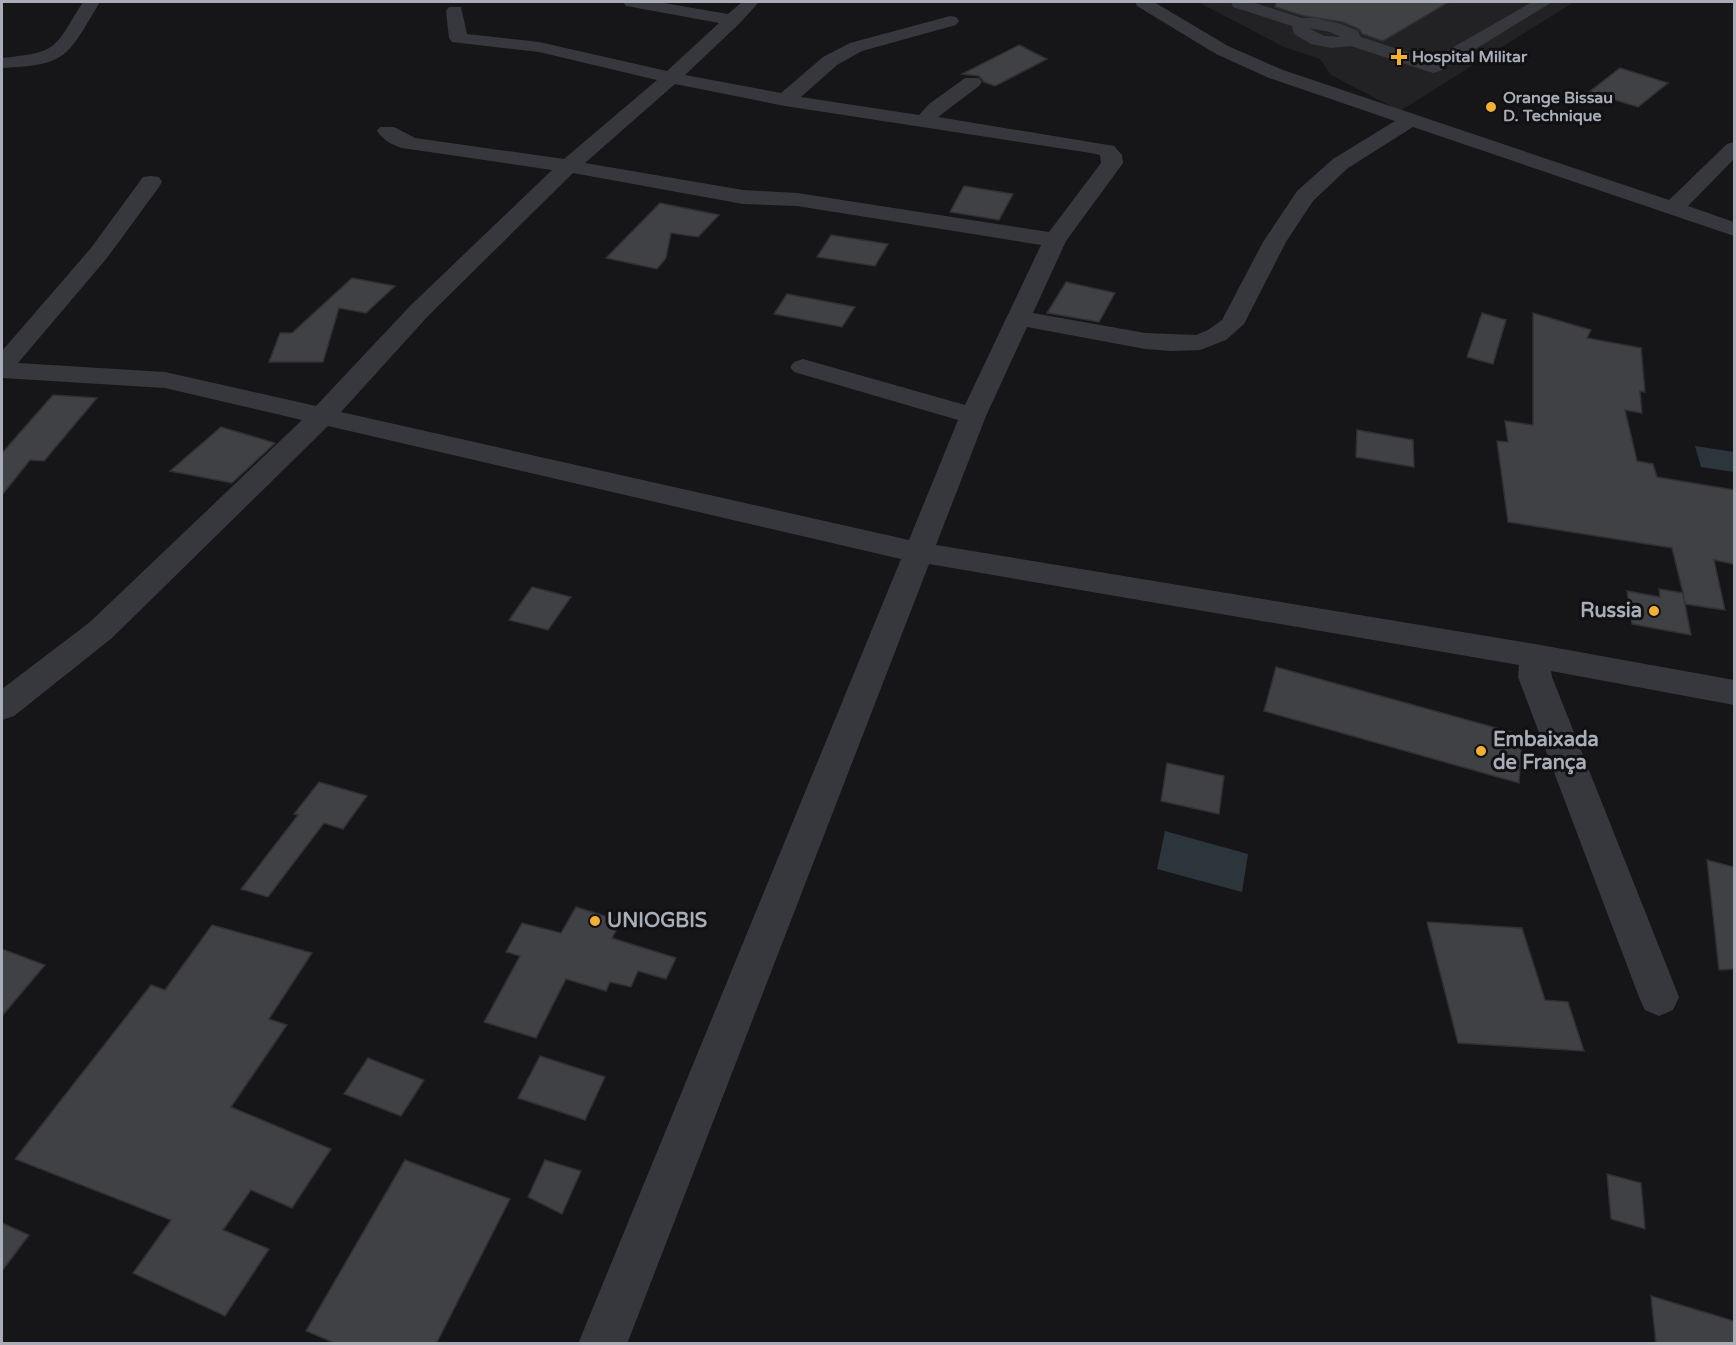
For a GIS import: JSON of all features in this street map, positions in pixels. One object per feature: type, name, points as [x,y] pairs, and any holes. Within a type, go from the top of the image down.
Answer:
[{"type":"street","points":[[2,63],[45,58],[56,54],[63,48],[91,2]]},
{"type":"street","points":[[632,2],[733,20]]},
{"type":"street","points":[[2,707],[101,630],[324,414],[420,310],[568,166],[670,78],[751,2]]},
{"type":"street","points":[[1143,2],[1222,50],[1276,74],[1734,229]]},
{"type":"street","points":[[1243,2],[1239,3],[1274,14],[1295,46]]},
{"type":"street","points":[[1274,14],[1298,2]]},
{"type":"street","points":[[1251,63],[1295,46],[1325,42],[1341,43],[1352,40],[1433,67],[1543,2]]},
{"type":"street","points":[[455,11],[458,38],[539,47],[637,68],[670,78],[785,100],[1107,150],[1112,155],[1112,163],[1055,240],[972,416],[602,1344]]},
{"type":"street","points":[[785,100],[830,61],[856,47],[950,21]]},
{"type":"street","points":[[1276,74],[1315,22],[1352,35],[1352,40]]},
{"type":"street","points":[[925,120],[936,108],[972,82]]},
{"type":"street","points":[[1017,318],[1163,342],[1200,342],[1217,335],[1232,324],[1288,218],[1305,196],[1330,171],[1409,120]]},
{"type":"street","points":[[387,131],[394,138],[407,143],[568,166],[743,197],[766,195],[790,198],[916,220],[1055,240]]},
{"type":"street","points":[[1673,209],[1734,148]]},
{"type":"street","points":[[1712,168],[1734,175]]},
{"type":"street","points":[[2,368],[99,253],[151,182]]},
{"type":"street","points":[[803,367],[972,416]]},
{"type":"street","points":[[2,368],[165,380],[324,414],[593,479],[917,552],[1535,656],[1734,692]]},
{"type":"street","points":[[1535,656],[1535,677],[1659,997]]},
{"type":"shaded area","name":"Hospital Militar","points":[[1198,2],[1574,2],[1400,111],[1331,75],[1320,59],[1284,47]]},
{"type":"shaded area","points":[[1695,446],[1734,452],[1734,472],[1701,467]]},
{"type":"shaded area","points":[[1165,831],[1248,854],[1242,892],[1157,869]]},
{"type":"building","points":[[1276,2],[1449,2],[1383,41],[1362,34],[1359,29],[1342,22],[1304,16],[1275,7]]},
{"type":"building","points":[[1019,45],[1047,59],[995,86],[984,82],[979,76],[962,74]]},
{"type":"building","points":[[1620,68],[1668,83],[1638,107],[1589,92]]},
{"type":"building","points":[[964,186],[1013,194],[999,220],[950,212]]},
{"type":"building","points":[[660,203],[719,215],[698,237],[671,233],[666,258],[657,269],[606,258]]},
{"type":"building","points":[[831,235],[888,244],[875,266],[817,257]]},
{"type":"building","points":[[352,278],[395,286],[366,313],[339,308],[323,362],[269,362],[280,333],[292,333]]},
{"type":"building","points":[[1066,282],[1115,293],[1099,322],[1047,313]]},
{"type":"building","points":[[787,294],[855,307],[842,327],[774,314]]},
{"type":"building","points":[[1482,313],[1506,320],[1493,364],[1467,357]]},
{"type":"building","points":[[1533,313],[1591,330],[1587,338],[1641,348],[1645,392],[1640,391],[1642,413],[1625,410],[1637,461],[1653,464],[1657,477],[1734,490],[1734,564],[1714,560],[1725,610],[1685,604],[1683,594],[1691,635],[1632,624],[1627,591],[1660,597],[1659,589],[1683,593],[1672,548],[1508,522],[1497,441],[1508,442],[1505,421],[1533,425]]},
{"type":"building","points":[[53,395],[97,398],[44,461],[30,460],[2,495],[2,453]]},
{"type":"building","points":[[221,427],[275,443],[232,483],[170,471]]},
{"type":"building","points":[[1357,430],[1413,440],[1414,467],[1356,457]]},
{"type":"building","points":[[532,587],[571,597],[548,630],[509,620]]},
{"type":"building","points":[[1276,667],[1522,735],[1519,783],[1264,711]]},
{"type":"building","points":[[1167,763],[1224,776],[1219,814],[1161,801]]},
{"type":"building","points":[[319,782],[367,796],[343,829],[324,823],[268,897],[241,889],[298,815],[294,814]]},
{"type":"building","points":[[1707,860],[1734,867],[1734,969],[1719,970]]},
{"type":"building","points":[[576,907],[621,921],[612,938],[676,958],[666,979],[638,971],[631,987],[610,982],[606,991],[566,979],[536,1038],[484,1022],[520,956],[506,952],[522,923],[561,933]]},
{"type":"building","points":[[1427,922],[1522,928],[1545,1000],[1568,1002],[1584,1051],[1458,1043]]},
{"type":"building","points":[[212,925],[312,953],[269,1019],[287,1025],[231,1107],[331,1149],[292,1208],[251,1190],[223,1230],[269,1249],[225,1316],[133,1273],[171,1220],[15,1159],[151,985],[165,990]]},
{"type":"building","points":[[2,949],[45,965],[2,1016]]},
{"type":"building","points":[[540,1056],[605,1077],[585,1120],[518,1098]]},
{"type":"building","points":[[368,1058],[424,1080],[401,1116],[344,1094]]},
{"type":"building","points":[[405,1160],[510,1199],[436,1344],[337,1344],[306,1331]]},
{"type":"building","points":[[545,1160],[581,1171],[562,1214],[528,1197]]},
{"type":"building","points":[[1607,1174],[1641,1183],[1645,1229],[1611,1219]]},
{"type":"building","points":[[2,1223],[29,1235],[2,1271]]},
{"type":"building","points":[[1651,1296],[1734,1321],[1734,1344],[1656,1344]]},
{"type":"place","name":"Hospital Militar","points":[[1399,57]]},
{"type":"place","name":"Orange Bissau D. Technique","points":[[1491,107]]},
{"type":"place","name":"Russia","points":[[1654,611]]},
{"type":"place","name":"Embaixada de França","points":[[1481,751]]},
{"type":"place","name":"UNIOGBIS","points":[[595,921]]}]
